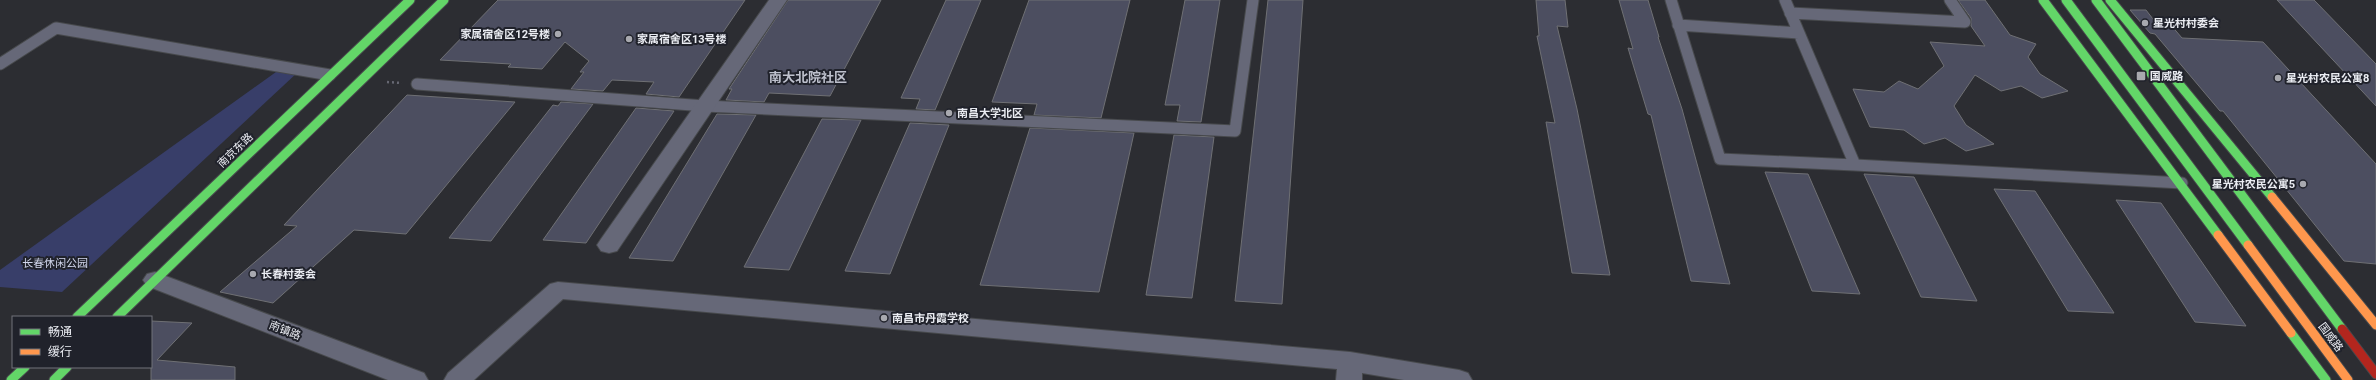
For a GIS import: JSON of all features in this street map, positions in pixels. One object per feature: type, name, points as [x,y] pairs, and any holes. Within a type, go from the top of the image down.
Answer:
[{"type":"main road","name":"南京东路","points":[[78,316],[410,0]]},
{"type":"main road","points":[[119,316],[444,0]]},
{"type":"main road","points":[[2043,0],[2326,380]]},
{"type":"main road","name":"国威路","points":[[2066,0],[2348,380]]},
{"type":"main road","name":"国威路","points":[[2096,0],[2376,374]]},
{"type":"main road","points":[[2110,0],[2376,325]]},
{"type":"main road","points":[[11,380],[23,368]]},
{"type":"main road","points":[[54,380],[66,368]]},
{"type":"street","points":[[609,245],[778,0]]},
{"type":"street","name":"南镇路","points":[[155,280],[415,380]]},
{"type":"street","points":[[457,380],[558,290],[1459,380]]},
{"type":"lane","points":[[417,84],[705,106],[1236,131],[1253,0]]},
{"type":"lane","points":[[1671,0],[1720,159],[2203,184]]},
{"type":"lane","points":[[1785,0],[1855,165]]},
{"type":"lane","points":[[1790,13],[1965,22],[1950,0]]},
{"type":"lane","points":[[1678,25],[1799,33]]},
{"type":"lane","points":[[0,64],[56,28],[330,75]]},
{"type":"green space","name":"长春休闲公园","points":[[276,72],[298,72],[62,292],[0,287],[0,270]]},
{"type":"building","points":[[498,0],[745,0],[679,97],[646,94],[654,82],[612,80],[603,91],[571,89],[584,72],[580,72],[589,61],[565,42],[542,69],[508,67],[511,64],[440,60]]},
{"type":"building","points":[[788,0],[881,0],[830,96],[769,93],[764,102],[726,100],[732,89],[729,89]]},
{"type":"building","points":[[946,0],[981,0],[935,110],[916,109],[920,99],[901,98]]},
{"type":"building","points":[[1029,0],[1130,0],[1101,118],[1034,115],[1037,104],[992,102]]},
{"type":"building","points":[[1185,0],[1220,0],[1201,122],[1177,121],[1180,105],[1165,105]]},
{"type":"building","points":[[1268,0],[1303,0],[1282,304],[1235,301]]},
{"type":"building","points":[[1536,0],[1565,0],[1568,27],[1557,26],[1577,109],[1610,275],[1572,273],[1546,122],[1555,123],[1537,36],[1539,36]]},
{"type":"building","points":[[1619,0],[1648,0],[1658,37],[1682,109],[1730,284],[1691,281],[1651,115],[1648,114],[1628,48],[1633,49]]},
{"type":"building","points":[[1958,0],[1985,0],[2010,35],[2036,44],[2028,57],[2040,74],[2068,91],[2042,98],[2021,86],[2001,91],[1975,75],[1954,106],[1966,125],[1994,144],[1966,151],[1945,138],[1924,144],[1904,130],[1870,127],[1853,89],[1884,92],[1899,81],[1918,89],[1944,66],[1930,42],[1985,46],[1971,26],[1971,18]]},
{"type":"building","points":[[2277,0],[2314,0],[2376,64],[2376,106]]},
{"type":"building","points":[[2130,10],[2146,10],[2156,23],[2170,24],[2182,38],[2263,42],[2376,164],[2376,264],[2344,261],[2223,111],[2220,111],[2155,34],[2150,33]]},
{"type":"building","points":[[407,95],[515,102],[406,234],[354,230],[273,303],[220,292],[297,226],[284,225]]},
{"type":"building","points":[[561,102],[593,104],[491,241],[449,238],[553,105],[558,106]]},
{"type":"building","points":[[636,108],[674,111],[586,243],[543,240]]},
{"type":"building","points":[[717,114],[756,115],[673,261],[629,258]]},
{"type":"building","points":[[822,119],[861,120],[789,270],[744,267]]},
{"type":"building","points":[[910,123],[949,125],[890,274],[845,271]]},
{"type":"building","points":[[1030,128],[1134,133],[1099,292],[980,285]]},
{"type":"building","points":[[1174,135],[1214,137],[1192,298],[1146,295]]},
{"type":"building","points":[[1765,172],[1808,174],[1860,294],[1812,291]]},
{"type":"building","points":[[1864,174],[1914,177],[1977,301],[1921,297]]},
{"type":"building","points":[[1994,189],[2035,191],[2114,313],[2068,311]]},
{"type":"building","points":[[2116,200],[2161,203],[2246,326],[2195,322]]},
{"type":"building","points":[[152,321],[192,323],[157,360],[235,367],[235,380],[151,380]]},
{"type":"traffic: fast","points":[[78,316],[410,0]]},
{"type":"traffic: fast","points":[[118,316],[444,0]]},
{"type":"traffic: fast","points":[[2043,0],[2218,235]]},
{"type":"traffic: fast","points":[[2066,0],[2248,245]]},
{"type":"traffic: fast","points":[[2096,0],[2342,329]]},
{"type":"traffic: fast","points":[[2110,0],[2272,197]]},
{"type":"traffic: fast","points":[[2291,333],[2326,380]]},
{"type":"traffic: fast","points":[[11,380],[24,368]]},
{"type":"traffic: fast","points":[[54,380],[66,368]]},
{"type":"traffic: slow","points":[[2272,197],[2376,325]]},
{"type":"traffic: slow","points":[[2218,235],[2291,333]]},
{"type":"traffic: slow","points":[[2248,245],[2348,380]]},
{"type":"traffic: jam","points":[[2342,329],[2376,374]]},
{"type":"place","name":"星光村村委会","points":[[2145,23]]},
{"type":"place","name":"家属宿舍区12号楼","points":[[558,34]]},
{"type":"place","name":"家属宿舍区13号楼","points":[[629,39]]},
{"type":"place","name":"国威路","points":[[2141,76]]},
{"type":"place","name":"星光村农民公寓8","points":[[2278,78]]},
{"type":"place","name":"南昌大学北区","points":[[949,113]]},
{"type":"place","name":"星光村农民公寓5","points":[[2303,184]]},
{"type":"place","name":"长春村委会","points":[[253,274]]},
{"type":"place","name":"南昌市丹霞学校","points":[[884,318]]},
{"type":"district","name":"南大北院社区","points":[[808,77]]}]
